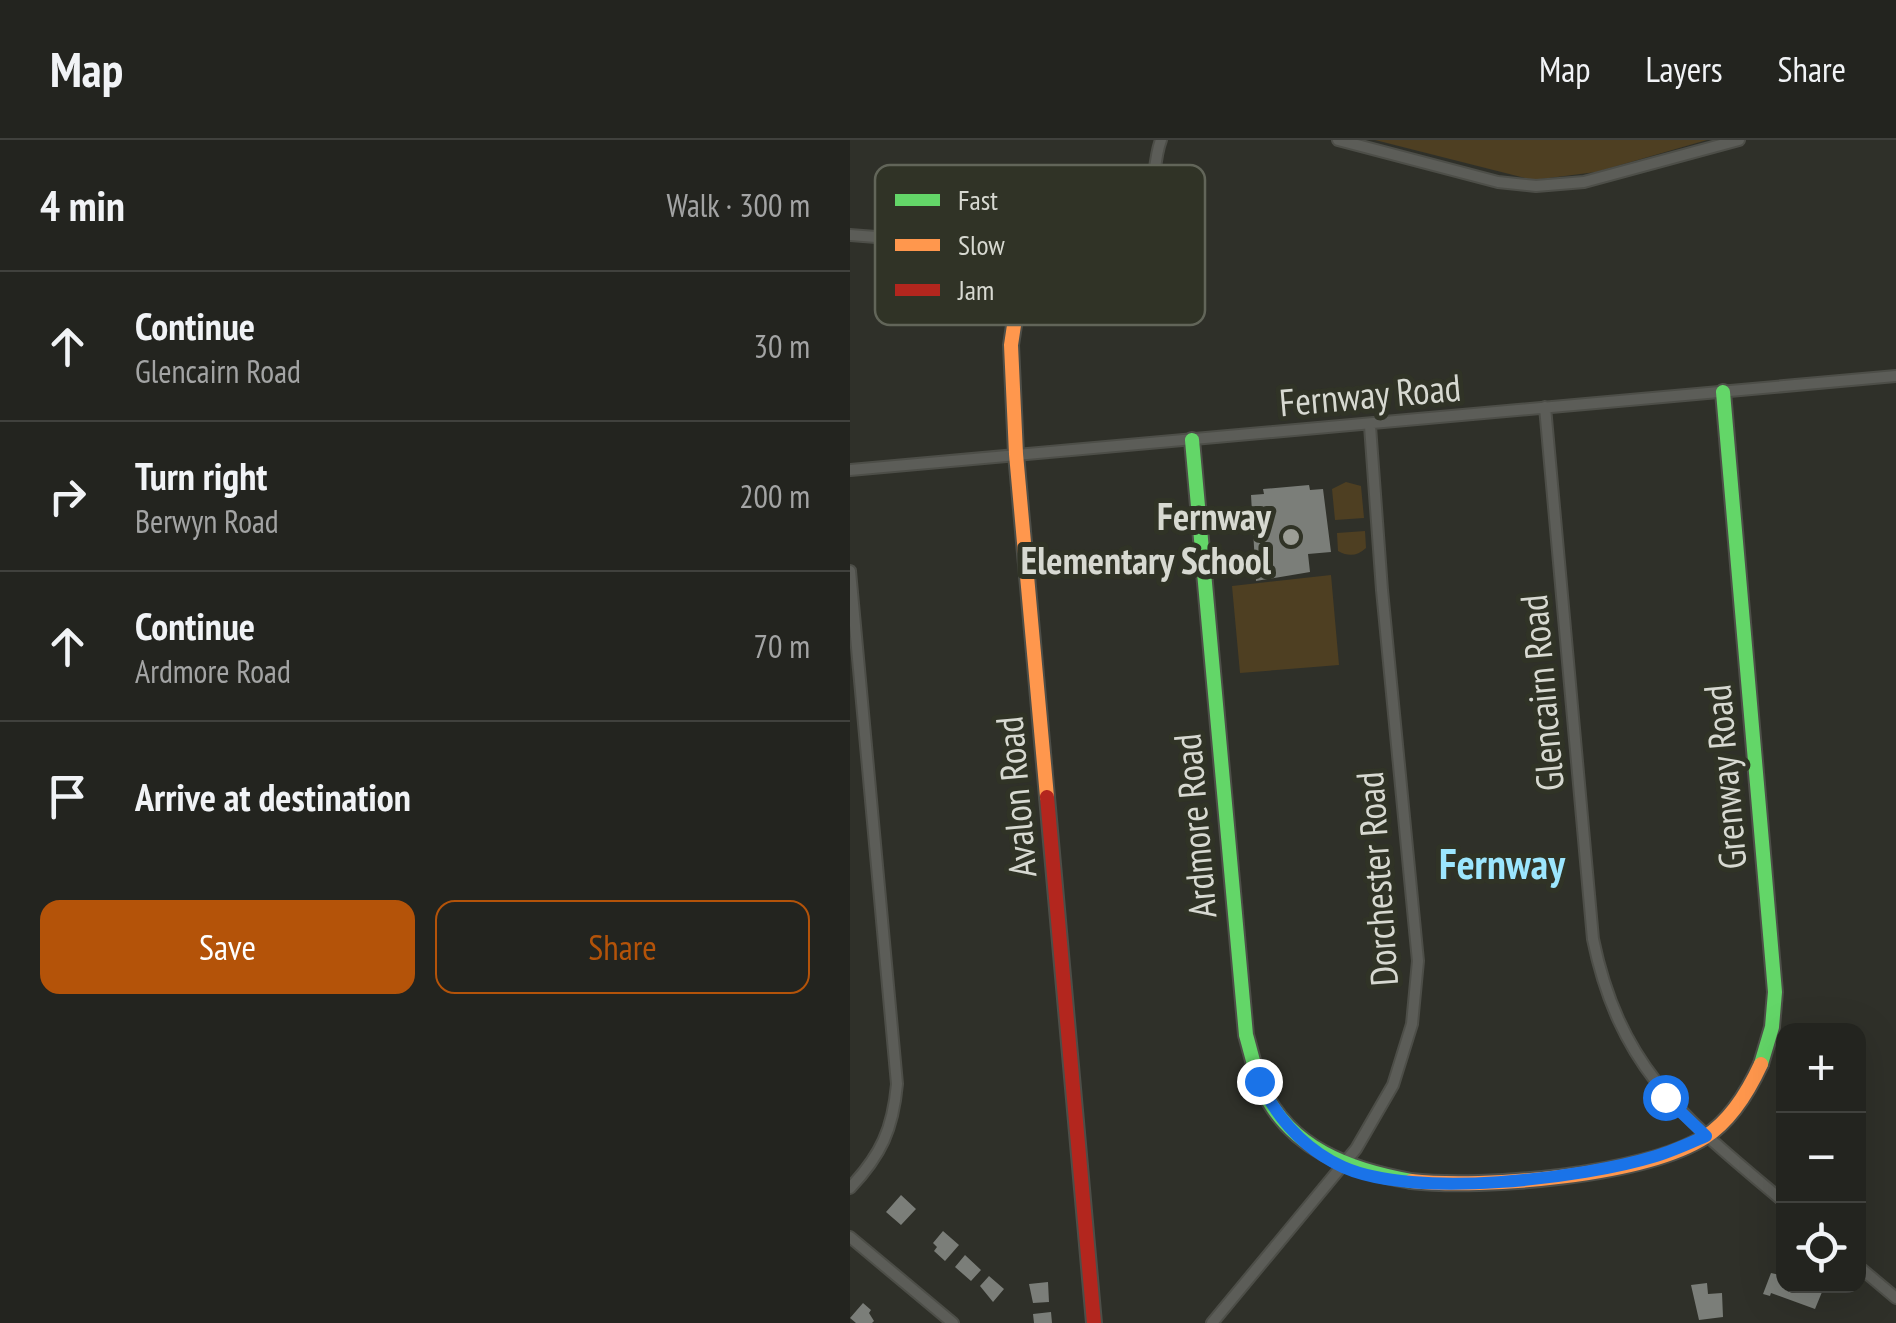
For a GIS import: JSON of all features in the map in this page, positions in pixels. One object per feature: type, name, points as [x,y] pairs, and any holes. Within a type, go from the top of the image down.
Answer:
[{"type":"street","points":[[1338,140],[1498,182],[1536,186],[1584,182],[1739,140]]},
{"type":"street","points":[[850,235],[875,238]]},
{"type":"street","name":"Avalon Road","points":[[1014,325],[1011,345],[1016,454],[1094,1323]]},
{"type":"street","name":"Fernway Road","points":[[850,470],[1896,376]]},
{"type":"street","name":"Grenway Road","points":[[1706,1136],[1752,1083],[1765,1057],[1775,1015],[1722,392]]},
{"type":"street","name":"Glencairn Road","points":[[1545,407],[1598,963],[1615,1015],[1640,1062],[1665,1097],[1776,1195]]},
{"type":"street","name":"Dorchester Road","points":[[1212,1323],[1343,1166],[1374,1122],[1404,1053],[1417,993],[1418,962],[1370,426]]},
{"type":"street","name":"Ardmore Road","points":[[1192,440],[1250,1057],[1267,1097],[1289,1128],[1304,1143],[1362,1174],[1432,1182],[1507,1180],[1588,1170],[1656,1156],[1706,1136]]},
{"type":"street","points":[[850,571],[897,1084],[894,1118],[880,1151],[850,1188]]},
{"type":"street","points":[[850,1238],[953,1323]]},
{"type":"street","points":[[1866,1273],[1896,1298]]},
{"type":"shaded area","points":[[1375,140],[1707,140],[1596,172],[1533,180]]},
{"type":"shaded area","points":[[1346,482],[1361,486],[1364,518],[1335,520],[1332,489]]},
{"type":"shaded area","points":[[1365,531],[1363,551],[1349,555],[1338,551],[1337,533]]},
{"type":"shaded area","points":[[1331,575],[1339,665],[1240,673],[1232,586]]},
{"type":"building","points":[[1309,485],[1310,490],[1323,489],[1331,552],[1308,554],[1310,572],[1256,581],[1251,495],[1264,494],[1263,489]]},
{"type":"building","points":[[901,1195],[916,1209],[901,1225],[886,1212]]},
{"type":"building","points":[[943,1231],[959,1245],[945,1261],[934,1251],[937,1247],[933,1243]]},
{"type":"building","points":[[965,1255],[981,1270],[971,1281],[955,1267]]},
{"type":"building","points":[[1771,1273],[1776,1274],[1776,1293],[1822,1293],[1815,1309],[1771,1293],[1763,1294]]},
{"type":"building","points":[[989,1276],[1004,1289],[993,1302],[980,1286]]},
{"type":"building","points":[[1048,1282],[1049,1302],[1033,1303],[1029,1284]]},
{"type":"building","points":[[1707,1283],[1708,1294],[1722,1293],[1723,1317],[1699,1320],[1691,1285]]},
{"type":"building","points":[[863,1303],[871,1310],[872,1323],[856,1323],[850,1318]]},
{"type":"building","points":[[1051,1312],[1052,1323],[1034,1323],[1033,1314]]},
{"type":"traffic: fast","points":[[1723,392],[1775,992],[1772,1027],[1761,1064]]},
{"type":"traffic: fast","points":[[1192,440],[1246,1035],[1255,1069],[1274,1109],[1305,1141],[1344,1163],[1411,1181]]},
{"type":"traffic: slow","points":[[1014,325],[1011,345],[1016,454],[1047,797]]},
{"type":"traffic: slow","points":[[1411,1181],[1479,1183],[1562,1177],[1678,1150],[1705,1137],[1731,1114],[1761,1064]]},
{"type":"traffic: jam","points":[[1047,797],[1094,1323]]},
{"type":"place","name":"Fernway Elementary School","points":[[1291,537]]},
{"type":"district","name":"Fernway","points":[[1502,863]]},
{"type":"route","points":[[1259,1081],[1289,1128],[1325,1157],[1362,1174],[1432,1182],[1507,1180],[1588,1170],[1656,1156],[1706,1136],[1665,1097]]}]
